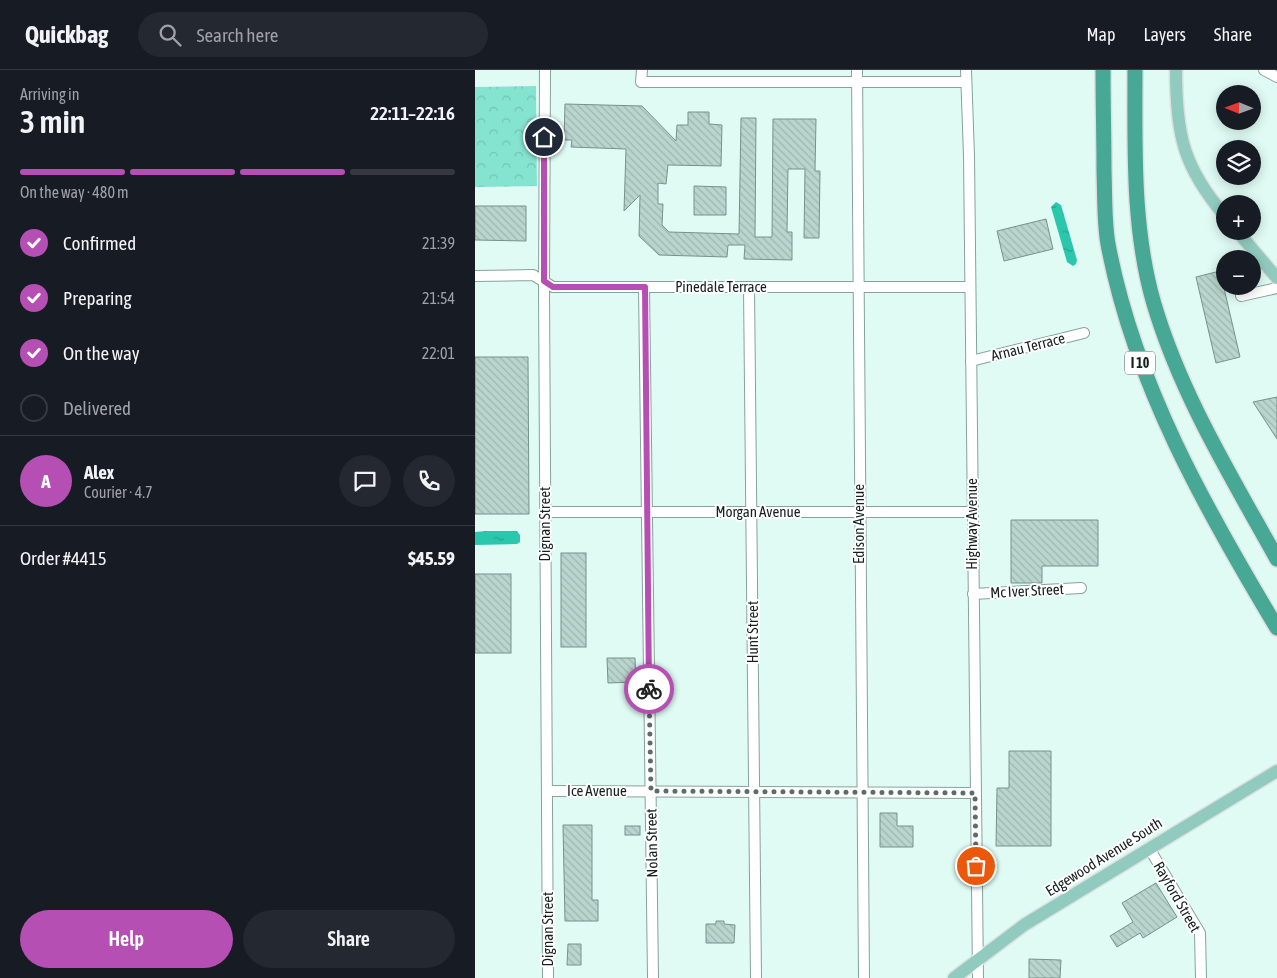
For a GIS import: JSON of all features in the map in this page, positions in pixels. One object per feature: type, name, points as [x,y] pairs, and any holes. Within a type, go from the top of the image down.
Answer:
[{"type":"highway","name":"I 10","points":[[1103,70],[1105,197],[1108,243],[1133,343],[1148,383],[1187,466],[1277,628]]},
{"type":"highway","name":"I 10","points":[[1135,70],[1135,161],[1139,214],[1153,302],[1171,356],[1194,409],[1277,559]]},
{"type":"main road","points":[[1176,70],[1177,118],[1185,153],[1198,181],[1216,204]]},
{"type":"main road","points":[[1245,240],[1277,278]]},
{"type":"main road","name":"Edgewood Avenue South","points":[[954,978],[1024,925],[1277,771]]},
{"type":"street","name":"Dignan Street","points":[[545,70],[544,281],[548,978]]},
{"type":"street","points":[[641,70],[641,82],[965,82]]},
{"type":"street","points":[[750,70],[750,82]]},
{"type":"street","name":"Edison Avenue","points":[[857,70],[857,286],[864,978]]},
{"type":"street","name":"Highway Avenue","points":[[965,70],[970,286],[978,978]]},
{"type":"street","points":[[1264,70],[1277,78]]},
{"type":"street","name":"Pinedale Terrace","points":[[475,276],[533,275],[553,287],[970,286]]},
{"type":"street","name":"Nolan Street","points":[[645,287],[646,512],[653,978]]},
{"type":"street","name":"Hunt Street","points":[[749,287],[756,978]]},
{"type":"street","points":[[1241,296],[1277,288]]},
{"type":"street","name":"Arnau Terrace","points":[[971,361],[1085,333]]},
{"type":"street","name":"Morgan Avenue","points":[[545,512],[972,512]]},
{"type":"street","name":"Mc Iver Street","points":[[973,594],[1081,588]]},
{"type":"street","name":"Ice Avenue","points":[[548,791],[861,794],[975,793]]},
{"type":"street","name":"Rayford Street","points":[[1149,848],[1200,933],[1201,978]]},
{"type":"green space","points":[[536,86],[537,186],[475,187],[475,87]]},
{"type":"water","points":[[1056,202],[1061,205],[1077,260],[1073,266],[1067,262],[1051,207]]},
{"type":"water","points":[[517,531],[520,535],[520,542],[517,544],[475,545],[475,532]]},
{"type":"building","points":[[565,104],[642,106],[676,141],[677,125],[688,125],[688,112],[709,112],[709,124],[722,125],[721,166],[668,165],[666,184],[658,183],[658,204],[663,204],[662,225],[669,232],[739,234],[741,118],[756,118],[755,237],[772,237],[773,119],[816,119],[815,171],[820,171],[819,238],[804,238],[805,169],[788,169],[787,232],[792,232],[792,260],[744,259],[745,245],[728,245],[727,257],[659,255],[639,236],[640,195],[624,211],[626,149],[571,147],[572,140],[564,140]]},
{"type":"building","points":[[694,186],[726,187],[726,215],[694,215]]},
{"type":"building","points":[[475,206],[526,206],[526,241],[475,240]]},
{"type":"building","points":[[1046,219],[1053,249],[1004,261],[997,231]]},
{"type":"building","points":[[1216,272],[1216,295],[1226,295],[1240,357],[1216,363],[1196,277]]},
{"type":"building","points":[[475,357],[528,357],[529,514],[475,514]]},
{"type":"building","points":[[1277,397],[1277,439],[1253,402]]},
{"type":"building","points":[[1011,520],[1098,520],[1098,566],[1042,566],[1042,583],[1011,583]]},
{"type":"building","points":[[561,553],[586,553],[586,647],[561,647]]},
{"type":"building","points":[[475,574],[511,574],[511,653],[475,653]]},
{"type":"building","points":[[607,658],[635,658],[636,682],[608,683]]},
{"type":"building","points":[[1009,751],[1051,751],[1051,846],[996,846],[997,788],[1009,788]]},
{"type":"building","points":[[880,813],[897,813],[897,826],[913,826],[913,847],[880,847]]},
{"type":"building","points":[[563,825],[592,825],[592,900],[598,900],[598,921],[565,921]]},
{"type":"building","points":[[625,826],[640,826],[640,835],[625,835]]},
{"type":"building","points":[[1156,883],[1177,917],[1143,938],[1140,933],[1117,947],[1110,936],[1133,922],[1122,903]]},
{"type":"building","points":[[716,921],[724,921],[724,924],[735,925],[734,943],[706,943],[706,924],[716,924]]},
{"type":"building","points":[[568,944],[581,944],[581,965],[567,965]]},
{"type":"building","points":[[1029,959],[1061,960],[1060,978],[1029,978]]},
{"type":"way so far","points":[[649,689],[651,791],[856,794],[975,793],[976,866]]},
{"type":"route","points":[[544,137],[544,281],[553,287],[645,287],[649,689]]}]
